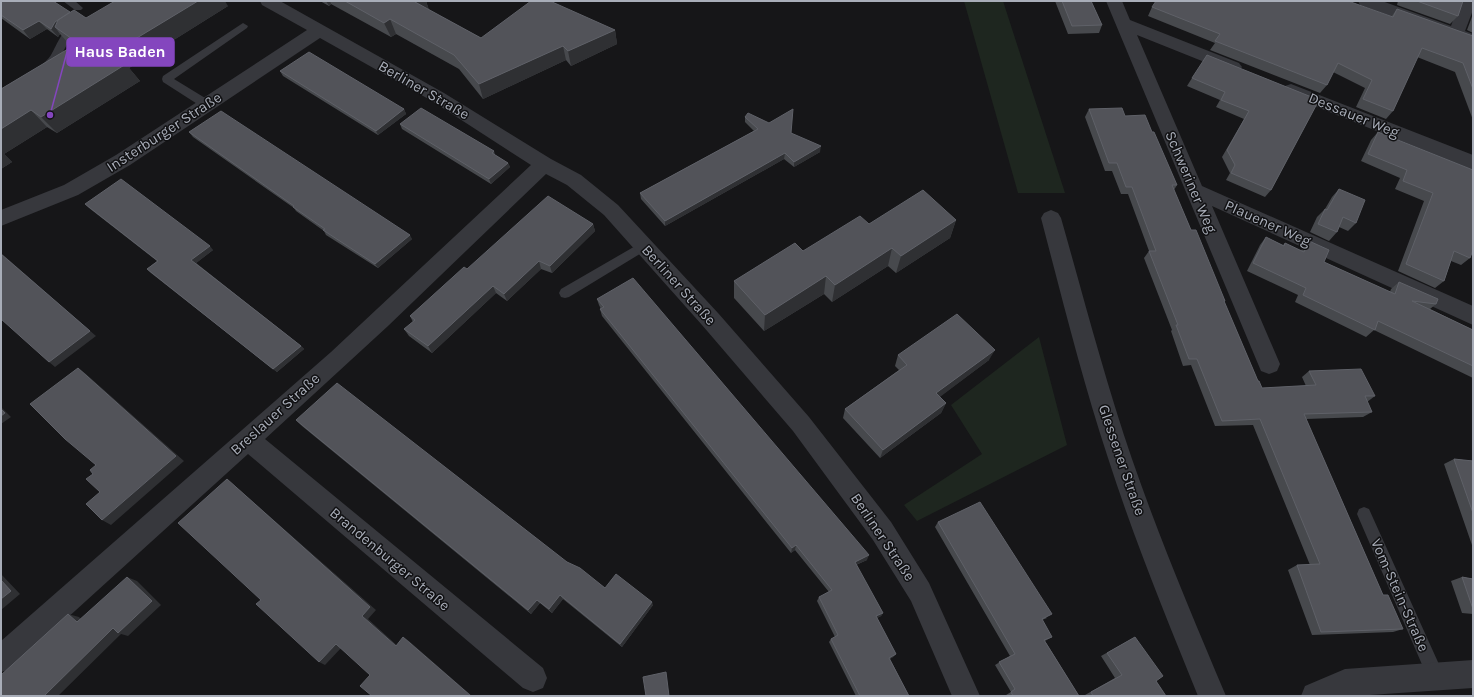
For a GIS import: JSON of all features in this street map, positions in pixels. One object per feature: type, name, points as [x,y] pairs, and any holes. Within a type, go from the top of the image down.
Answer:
[{"type":"street","name":"Berliner Straße","points":[[268,1],[438,97],[519,146],[544,164],[574,180],[611,210],[710,319],[801,424],[882,531],[920,592],[966,696]]},
{"type":"street","name":"Schweriner Weg","points":[[1114,1],[1269,364]]},
{"type":"street","points":[[1366,1],[1473,40]]},
{"type":"street","points":[[1456,34],[1468,1]]},
{"type":"street","points":[[1123,23],[1247,72]]},
{"type":"street","name":"Insterburger Straße","points":[[1,218],[72,190],[122,160],[320,30]]},
{"type":"street","name":"Dessauer Weg","points":[[1276,84],[1473,163]]},
{"type":"street","name":"Breslauer Straße","points":[[1,659],[212,470],[248,440],[436,268],[544,164]]},
{"type":"street","name":"Plauener Weg","points":[[1194,190],[1473,316]]},
{"type":"street","name":"Glessener Straße","points":[[1052,218],[1078,318],[1109,426],[1161,572],[1212,696]]},
{"type":"street","name":"Brandenburger Straße","points":[[248,440],[533,678]]},
{"type":"street","points":[[1315,696],[1345,683],[1473,674]]},
{"type":"lane","points":[[68,1],[78,8]]},
{"type":"lane","points":[[39,72],[54,62],[63,39],[67,34],[88,21]]},
{"type":"lane","points":[[206,104],[167,78],[243,26]]},
{"type":"lane","points":[[565,293],[644,246]]},
{"type":"lane","name":"Vom-Stein-Straße","points":[[1364,514],[1436,677]]},
{"type":"shaded area","points":[[964,1],[1003,1],[1065,193],[1018,193]]},
{"type":"shaded area","points":[[1039,337],[1067,445],[917,521],[904,505],[982,454],[951,405]]},
{"type":"building","points":[[1,1],[53,1],[70,12],[55,22],[51,29],[39,21],[23,30],[1,15]]},
{"type":"building","points":[[115,1],[198,1],[112,53],[126,64],[41,117],[31,110],[1,129],[1,89],[78,43],[55,27],[58,20],[74,10],[86,18]]},
{"type":"building","points":[[345,1],[416,1],[415,2],[481,38],[531,1],[550,1],[615,30],[568,51],[563,46],[479,84],[454,55],[390,19],[384,23]]},
{"type":"building","points":[[1062,1],[1091,1],[1102,25],[1072,26]]},
{"type":"building","points":[[1156,1],[1348,1],[1393,17],[1397,9],[1473,36],[1473,89],[1463,63],[1422,48],[1393,111],[1363,99],[1372,80],[1338,63],[1327,85],[1215,41],[1220,34],[1152,7]]},
{"type":"building","points":[[1417,1],[1463,1],[1458,16]]},
{"type":"building","points":[[309,52],[404,109],[376,131],[280,71]]},
{"type":"building","points":[[1207,55],[1319,100],[1271,190],[1231,173],[1235,165],[1227,150],[1249,111],[1221,100],[1225,92],[1192,78]]},
{"type":"building","points":[[421,108],[494,151],[492,153],[508,163],[489,179],[400,124]]},
{"type":"building","points":[[1122,108],[1125,116],[1145,115],[1152,132],[1154,132],[1177,185],[1172,185],[1191,230],[1196,230],[1224,301],[1262,388],[1316,385],[1309,371],[1361,369],[1375,396],[1365,396],[1372,412],[1304,414],[1383,595],[1388,595],[1403,629],[1321,632],[1297,565],[1320,564],[1260,419],[1222,421],[1197,359],[1189,359],[1176,325],[1178,325],[1149,251],[1156,251],[1132,187],[1126,187],[1117,163],[1109,163],[1089,109]]},
{"type":"building","points":[[793,109],[791,133],[821,146],[794,162],[785,153],[665,221],[640,193],[758,129],[745,117],[748,113],[769,123]]},
{"type":"building","points":[[221,111],[410,235],[375,264],[323,230],[325,229],[293,207],[294,206],[189,132]]},
{"type":"building","points":[[1378,132],[1473,170],[1473,250],[1470,258],[1454,251],[1444,281],[1406,264],[1433,193],[1403,181],[1407,170],[1368,154]]},
{"type":"building","points":[[121,179],[210,246],[191,260],[301,346],[273,369],[147,269],[158,261],[85,204]]},
{"type":"building","points":[[1339,189],[1365,200],[1356,223],[1343,217],[1337,232],[1318,224],[1325,209],[1327,210]]},
{"type":"building","points":[[923,190],[956,220],[901,256],[892,248],[835,285],[826,276],[765,315],[734,281],[795,243],[803,251],[860,216],[869,224]]},
{"type":"building","points":[[548,196],[593,224],[550,266],[539,261],[504,294],[493,286],[428,346],[404,329],[415,320],[410,316],[464,267],[467,269]]},
{"type":"building","points":[[1266,237],[1284,246],[1285,243],[1304,252],[1309,241],[1329,250],[1324,262],[1395,294],[1399,282],[1438,299],[1436,304],[1412,301],[1473,330],[1473,366],[1378,321],[1375,330],[1303,295],[1306,288],[1253,263]]},
{"type":"building","points":[[1,254],[90,331],[49,362],[1,319]]},
{"type":"building","points":[[633,278],[869,555],[855,562],[883,613],[876,616],[896,654],[889,658],[909,696],[860,696],[831,639],[838,635],[819,597],[832,590],[796,545],[792,548],[600,309],[604,307],[597,299]]},
{"type":"building","points":[[957,314],[995,350],[936,393],[946,403],[883,450],[845,409],[907,365],[898,355]]},
{"type":"building","points":[[78,368],[176,456],[102,520],[86,504],[100,492],[86,479],[93,474],[90,470],[96,465],[65,439],[30,404]]},
{"type":"building","points":[[337,383],[567,562],[580,568],[605,588],[616,574],[652,602],[620,644],[560,595],[549,609],[537,600],[528,610],[296,420]]},
{"type":"building","points":[[1,409],[5,413],[1,416]]},
{"type":"building","points":[[1454,459],[1473,461],[1473,513]]},
{"type":"building","points":[[227,479],[370,607],[362,616],[396,646],[403,637],[471,696],[372,696],[360,686],[370,675],[336,644],[319,662],[256,604],[261,600],[178,523]]},
{"type":"building","points":[[980,502],[1052,614],[1042,619],[1052,637],[1044,640],[1079,696],[1013,696],[1011,692],[1015,689],[999,662],[1015,654],[938,522]]},
{"type":"building","points":[[127,577],[152,601],[118,633],[113,628],[44,696],[1,696],[1,675],[68,614],[77,622]]},
{"type":"building","points":[[1462,577],[1473,579],[1473,609]]},
{"type":"building","points":[[1,580],[11,591],[1,599]]},
{"type":"building","points":[[1135,637],[1163,676],[1156,681],[1166,696],[1093,696],[1091,692],[1122,675],[1107,653]]},
{"type":"building","points":[[666,672],[669,696],[646,696],[643,677]]},
{"type":"place","name":"Haus Baden","points":[[50,115]]}]
